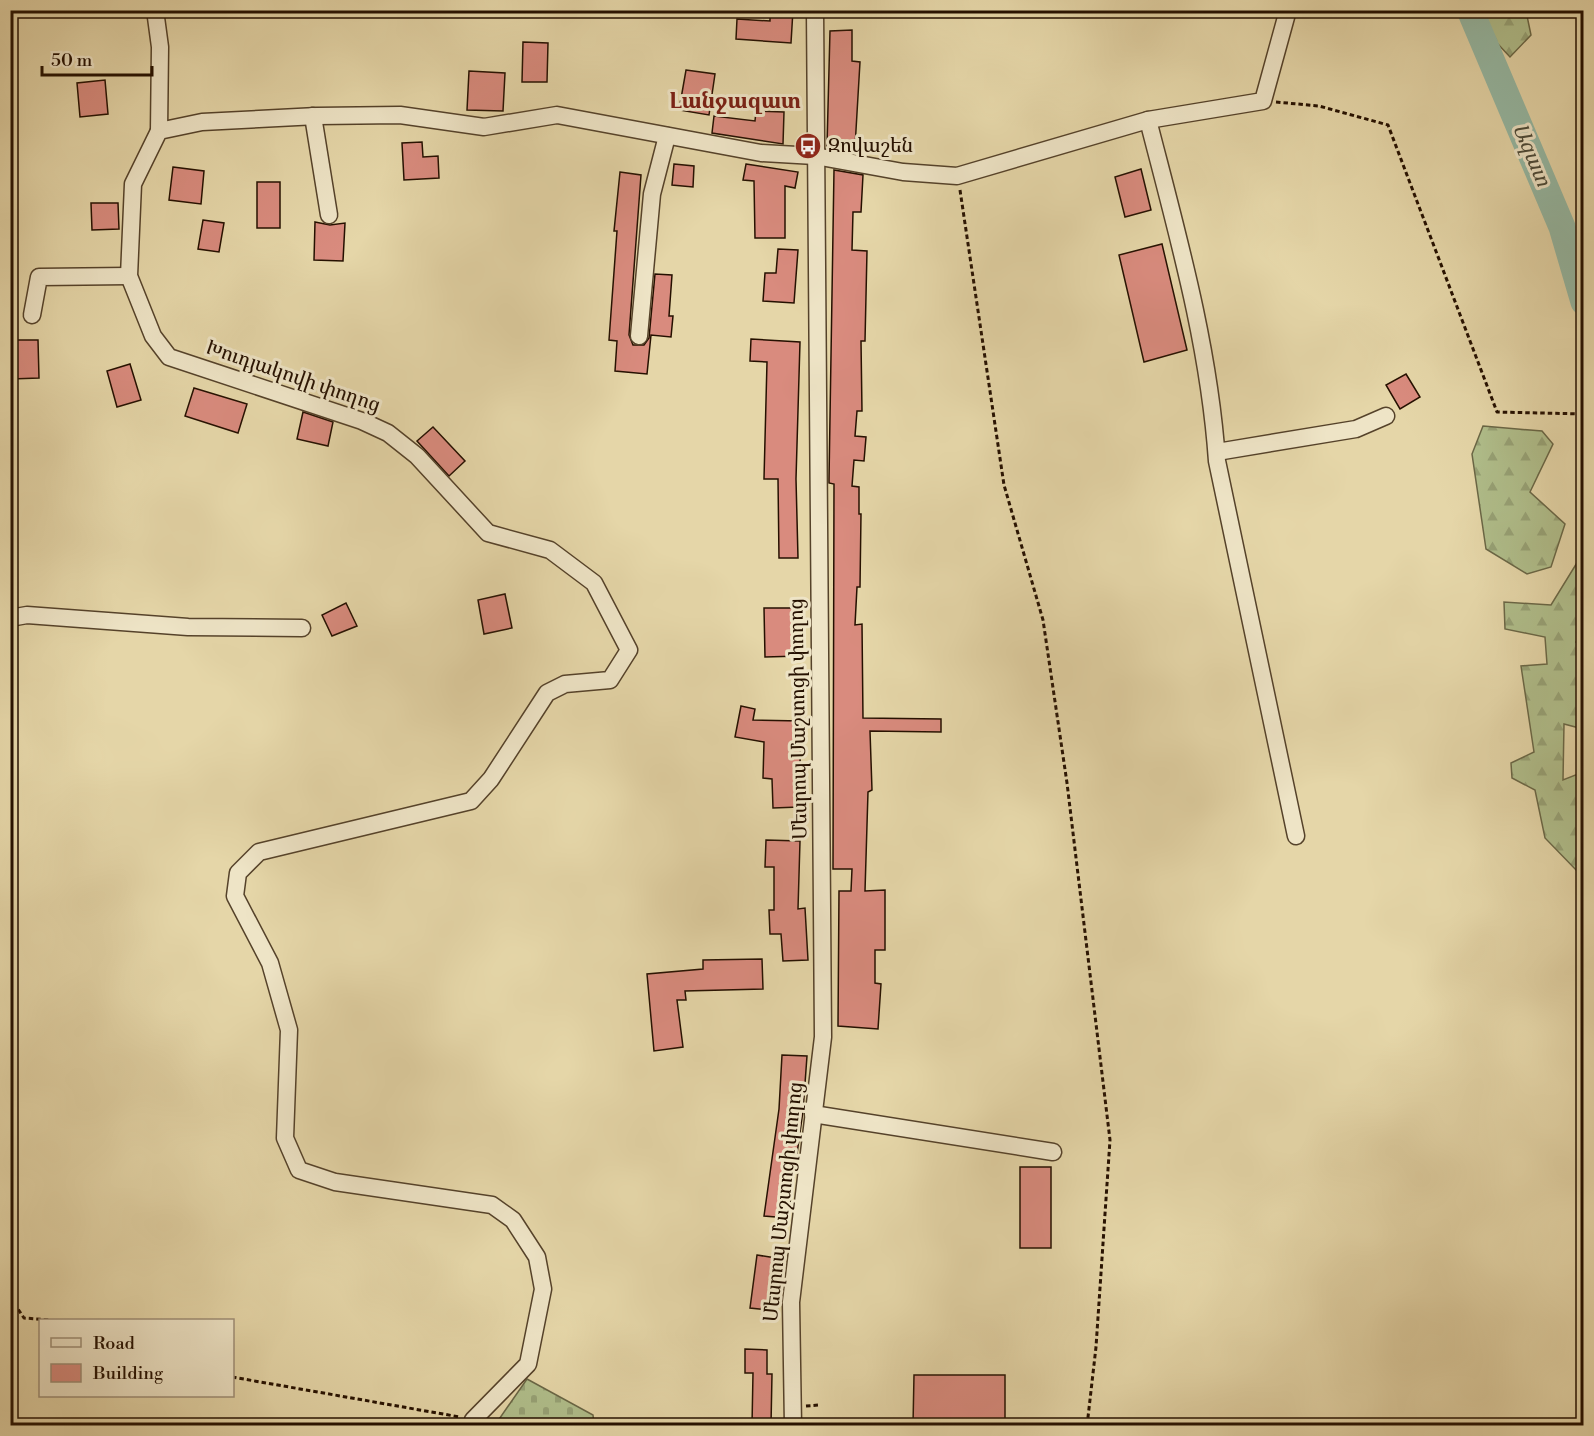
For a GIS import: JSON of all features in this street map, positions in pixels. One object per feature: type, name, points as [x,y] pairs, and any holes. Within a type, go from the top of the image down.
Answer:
[{"type":"street","points":[[155,10],[160,47],[159,131],[202,122],[313,116],[400,115],[484,128],[557,115],[761,153],[815,156],[903,172],[957,176],[1148,120],[1263,101],[1288,10]]},
{"type":"street","name":"Մեսրոպ Մաշտոցի փողոց","points":[[793,1425],[791,1302],[823,1037],[815,10]]},
{"type":"street","points":[[313,116],[329,215]]},
{"type":"street","points":[[1148,120],[1200,327],[1217,452],[1296,836]]},
{"type":"street","name":"Խուդյակովի փողոց","points":[[159,131],[133,184],[129,276],[153,336],[169,357],[362,421],[388,432],[417,456],[488,533],[550,550],[594,583],[629,650],[610,680],[565,684],[547,693],[492,778],[471,801],[259,852],[238,873],[235,896],[270,963],[290,1030],[285,1138],[299,1170],[335,1182],[492,1205],[513,1220],[537,1257],[543,1289],[528,1364],[474,1423]]},
{"type":"street","points":[[639,336],[652,194],[667,136]]},
{"type":"street","points":[[32,315],[39,277],[129,276]]},
{"type":"street","points":[[1217,452],[1356,429],[1386,416]]},
{"type":"street","points":[[10,618],[27,615],[188,627],[302,628]]},
{"type":"street","points":[[813,1114],[1053,1152]]},
{"type":"path","points":[[1263,101],[1318,106],[1388,125],[1497,412],[1584,414]]},
{"type":"path","points":[[957,176],[1004,485],[1043,620],[1066,783],[1110,1140],[1096,1347],[1087,1425]]},
{"type":"path","points":[[10,1297],[24,1318],[39,1319]]},
{"type":"path","points":[[234,1377],[474,1423]]},
{"type":"green space","points":[[1481,11],[1526,11],[1531,35],[1510,57],[1497,43]]},
{"type":"green space","points":[[1483,426],[1542,431],[1553,444],[1530,492],[1565,524],[1551,567],[1527,574],[1486,549],[1472,454]]},
{"type":"green space","points":[[1583,553],[1583,626],[1576,642],[1583,644],[1583,729],[1564,724],[1563,780],[1583,772],[1583,933],[1580,931],[1580,874],[1545,838],[1535,790],[1512,778],[1511,763],[1534,752],[1521,666],[1547,664],[1545,637],[1505,629],[1504,602],[1551,605]]},
{"type":"green space","points":[[527,1379],[593,1415],[594,1425],[495,1425]]},
{"type":"building","points":[[770,10],[793,10],[791,43],[736,39],[737,19],[770,21]]},
{"type":"building","points":[[852,30],[852,61],[860,62],[855,147],[827,146],[830,31]]},
{"type":"building","points":[[523,42],[548,43],[547,82],[522,82]]},
{"type":"building","points":[[686,70],[715,74],[709,115],[679,110]]},
{"type":"building","points":[[469,71],[505,73],[503,111],[467,110]]},
{"type":"building","points":[[105,80],[108,114],[80,117],[77,83]]},
{"type":"building","points":[[756,111],[784,112],[783,144],[712,133],[714,116],[755,121]]},
{"type":"building","points":[[422,142],[423,157],[438,156],[439,178],[404,180],[402,143]]},
{"type":"building","points":[[674,164],[694,166],[693,187],[672,185]]},
{"type":"building","points":[[746,164],[798,172],[795,188],[785,186],[785,238],[755,238],[754,181],[743,180]]},
{"type":"building","points":[[173,167],[204,171],[201,204],[169,200]]},
{"type":"building","points":[[1141,169],[1151,210],[1125,217],[1115,177]]},
{"type":"building","points":[[834,170],[863,175],[861,212],[853,212],[852,250],[867,251],[865,341],[861,341],[862,411],[857,411],[855,436],[866,437],[864,461],[854,460],[852,486],[859,487],[859,514],[861,514],[860,587],[857,587],[855,625],[862,624],[863,718],[941,719],[941,732],[870,731],[872,790],[868,792],[865,891],[885,890],[885,950],[875,950],[875,983],[881,984],[878,1029],[838,1026],[839,891],[851,891],[852,869],[833,869],[834,484],[829,483],[829,480]]},
{"type":"building","points":[[620,172],[641,175],[629,335],[633,345],[644,345],[649,338],[655,274],[672,275],[669,316],[673,316],[671,337],[651,335],[647,374],[615,371],[617,341],[609,340],[617,231],[614,231]]},
{"type":"building","points":[[257,182],[280,182],[280,228],[257,228]]},
{"type":"building","points":[[91,203],[118,203],[119,229],[92,230]]},
{"type":"building","points":[[203,220],[224,223],[219,252],[198,249]]},
{"type":"building","points":[[315,222],[330,225],[345,223],[343,261],[314,260]]},
{"type":"building","points":[[1162,244],[1187,350],[1144,362],[1119,255]]},
{"type":"building","points":[[778,249],[798,250],[794,303],[763,301],[765,273],[776,273]]},
{"type":"building","points":[[751,339],[800,342],[796,479],[798,558],[779,558],[778,479],[764,479],[767,362],[750,361]]},
{"type":"building","points":[[11,340],[38,340],[39,378],[11,379]]},
{"type":"building","points":[[130,364],[141,400],[117,407],[107,371]]},
{"type":"building","points":[[1406,374],[1420,397],[1400,409],[1386,385]]},
{"type":"building","points":[[194,388],[247,404],[238,433],[185,416]]},
{"type":"building","points":[[303,412],[333,422],[328,446],[297,439]]},
{"type":"building","points":[[433,427],[465,461],[449,476],[417,441]]},
{"type":"building","points":[[505,594],[512,628],[484,634],[478,600]]},
{"type":"building","points":[[346,603],[357,626],[332,636],[322,615]]},
{"type":"building","points":[[764,608],[800,608],[800,656],[765,657]]},
{"type":"building","points":[[741,706],[755,709],[753,720],[801,721],[799,807],[773,808],[772,779],[763,778],[764,742],[735,737]]},
{"type":"building","points":[[766,840],[800,841],[798,909],[805,908],[808,960],[783,961],[781,934],[770,934],[769,910],[774,910],[774,867],[765,867]]},
{"type":"building","points":[[762,959],[763,989],[685,991],[686,1000],[677,1000],[683,1047],[654,1051],[647,974],[703,969],[703,960]]},
{"type":"building","points":[[782,1055],[807,1056],[803,1111],[788,1218],[764,1216],[779,1109]]},
{"type":"building","points":[[1020,1167],[1051,1167],[1051,1248],[1020,1248]]},
{"type":"building","points":[[757,1255],[782,1259],[776,1311],[750,1308]]},
{"type":"building","points":[[745,1349],[767,1350],[767,1374],[772,1374],[771,1425],[752,1425],[753,1373],[745,1373]]},
{"type":"building","points":[[914,1375],[1005,1375],[1005,1425],[913,1425]]},
{"type":"waterway","name":"Ազատ","points":[[1470,10],[1562,227],[1584,302]]},
{"type":"place","name":"Զովաշեն","points":[[808,146]]},
{"type":"district","name":"Լանջազատ","points":[[735,101]]}]
